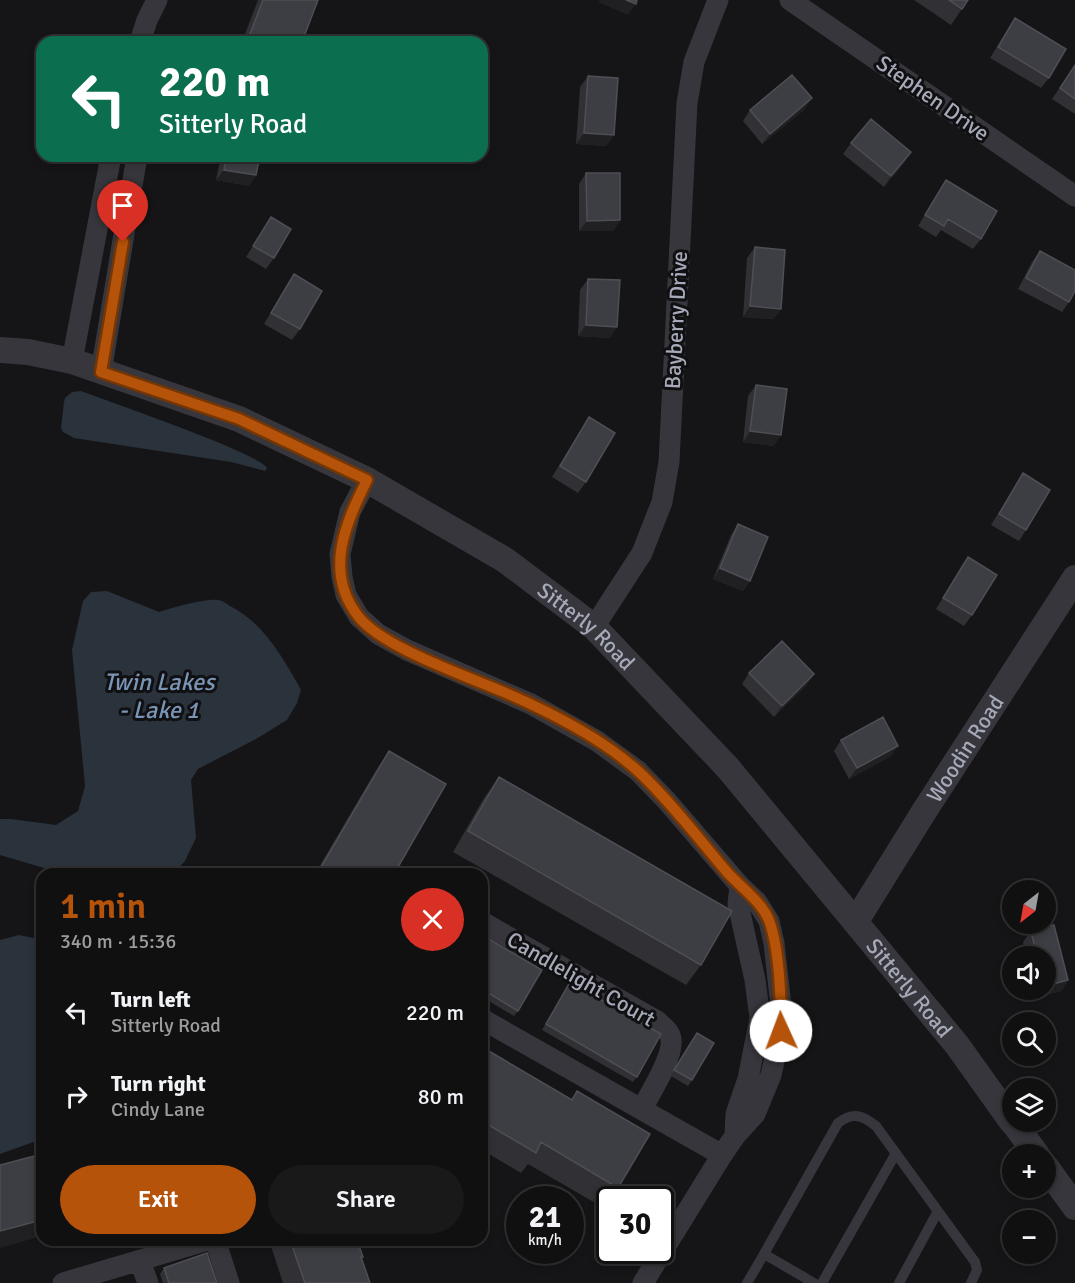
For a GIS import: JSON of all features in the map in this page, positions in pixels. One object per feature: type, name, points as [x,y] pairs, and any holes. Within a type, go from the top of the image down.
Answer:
[{"type":"street","points":[[142,36],[157,0]]},
{"type":"street","name":"Bayberry Drive","points":[[594,627],[642,553],[662,502],[669,462],[687,103],[694,62],[718,0]]},
{"type":"street","name":"Stephen Drive","points":[[790,0],[1075,196]]},
{"type":"street","points":[[72,362],[110,162]]},
{"type":"street","points":[[101,372],[136,162]]},
{"type":"street","name":"Sitterly Road","points":[[0,350],[28,352],[72,362],[239,419],[367,480],[505,560],[594,627],[728,768],[856,921],[957,1046],[1002,1107]]},
{"type":"street","points":[[367,480],[350,512],[339,554],[346,596],[358,617],[378,634],[407,650],[531,704],[597,741],[638,771],[740,886],[738,904],[755,980],[760,1018],[748,1079],[736,1114],[735,1136],[644,1283]]},
{"type":"street","name":"Woodin Road","points":[[856,921],[1075,578]]},
{"type":"street","name":"Candlelight Court","points":[[488,925],[657,1021],[667,1030],[671,1039],[668,1058],[642,1109]]},
{"type":"street","points":[[488,1022],[722,1155]]},
{"type":"street","points":[[1056,1181],[1075,1207]]},
{"type":"street","points":[[63,1283],[189,1246]]},
{"type":"street","points":[[216,1246],[228,1283]]},
{"type":"street","points":[[140,1261],[147,1283]]},
{"type":"lane","points":[[747,1283],[838,1123],[847,1116],[860,1116],[876,1126],[975,1262],[977,1270],[971,1283]]},
{"type":"lane","points":[[822,1283],[896,1153]]},
{"type":"lane","points":[[898,1283],[938,1211]]},
{"type":"lane","points":[[764,1254],[814,1283]]},
{"type":"water","points":[[81,391],[238,451],[267,468],[265,471],[231,462],[74,438],[63,432],[61,428],[64,402],[72,392]]},
{"type":"water","name":"Twin Lakes - Lake 1","points":[[107,591],[159,612],[205,600],[223,601],[253,622],[272,642],[301,690],[297,703],[287,720],[198,769],[191,780],[196,838],[185,861],[179,868],[44,868],[0,855],[0,819],[56,825],[78,811],[85,786],[72,650],[83,601],[91,592]]},
{"type":"water","points":[[19,935],[36,939],[34,1023],[36,1034],[36,1141],[0,1154],[0,940]]},
{"type":"building","points":[[263,0],[318,0],[304,36],[249,36]]},
{"type":"building","points":[[949,0],[968,0],[962,9]]},
{"type":"building","points":[[1015,18],[1066,49],[1049,78],[998,47]]},
{"type":"building","points":[[1075,65],[1075,99],[1060,88]]},
{"type":"building","points":[[792,75],[812,98],[770,134],[750,110]]},
{"type":"building","points":[[588,76],[618,78],[614,135],[584,133]]},
{"type":"building","points":[[871,119],[911,152],[891,176],[851,143]]},
{"type":"building","points":[[225,162],[259,162],[256,175],[224,170]]},
{"type":"building","points":[[586,173],[620,173],[620,220],[587,221]]},
{"type":"building","points":[[946,180],[997,211],[981,239],[948,219],[944,226],[925,215]]},
{"type":"building","points":[[271,217],[291,229],[274,258],[253,246]]},
{"type":"building","points":[[755,247],[785,250],[781,309],[750,306]]},
{"type":"building","points":[[1040,251],[1075,270],[1075,291],[1069,302],[1026,278]]},
{"type":"building","points":[[294,274],[322,291],[300,329],[271,313]]},
{"type":"building","points":[[588,279],[620,280],[617,327],[586,325]]},
{"type":"building","points":[[756,385],[787,389],[781,435],[750,431]]},
{"type":"building","points":[[589,417],[615,433],[586,482],[560,466]]},
{"type":"building","points":[[1023,473],[1050,490],[1026,530],[999,514]]},
{"type":"building","points":[[738,524],[768,537],[750,581],[720,568]]},
{"type":"building","points":[[968,557],[997,575],[972,615],[943,598]]},
{"type":"building","points":[[782,641],[814,674],[782,706],[749,673]]},
{"type":"building","points":[[883,717],[898,746],[857,768],[841,740]]},
{"type":"building","points":[[389,751],[446,784],[397,868],[321,868]]},
{"type":"building","points":[[499,777],[732,911],[701,965],[468,831]]},
{"type":"building","points":[[1056,933],[1068,980],[1056,983],[1056,946],[1034,946],[1032,934]]},
{"type":"building","points":[[488,938],[542,970],[518,1011],[488,993]]},
{"type":"building","points":[[570,982],[661,1034],[637,1077],[546,1024]]},
{"type":"building","points":[[697,1033],[714,1043],[692,1080],[674,1070]]},
{"type":"building","points":[[488,1051],[572,1100],[577,1091],[650,1134],[619,1186],[615,1186],[541,1142],[536,1153],[488,1125]]},
{"type":"building","points":[[36,1156],[36,1222],[0,1231],[0,1165]]},
{"type":"building","points":[[292,1246],[359,1246],[370,1283],[305,1283]]},
{"type":"building","points":[[207,1253],[217,1283],[169,1283],[164,1268]]},
{"type":"route","points":[[123,242],[101,372],[239,419],[367,480],[350,512],[339,554],[346,596],[358,617],[378,634],[407,650],[531,704],[597,741],[638,771],[740,886],[758,902],[769,921],[774,943],[781,1006],[781,1031]]}]
